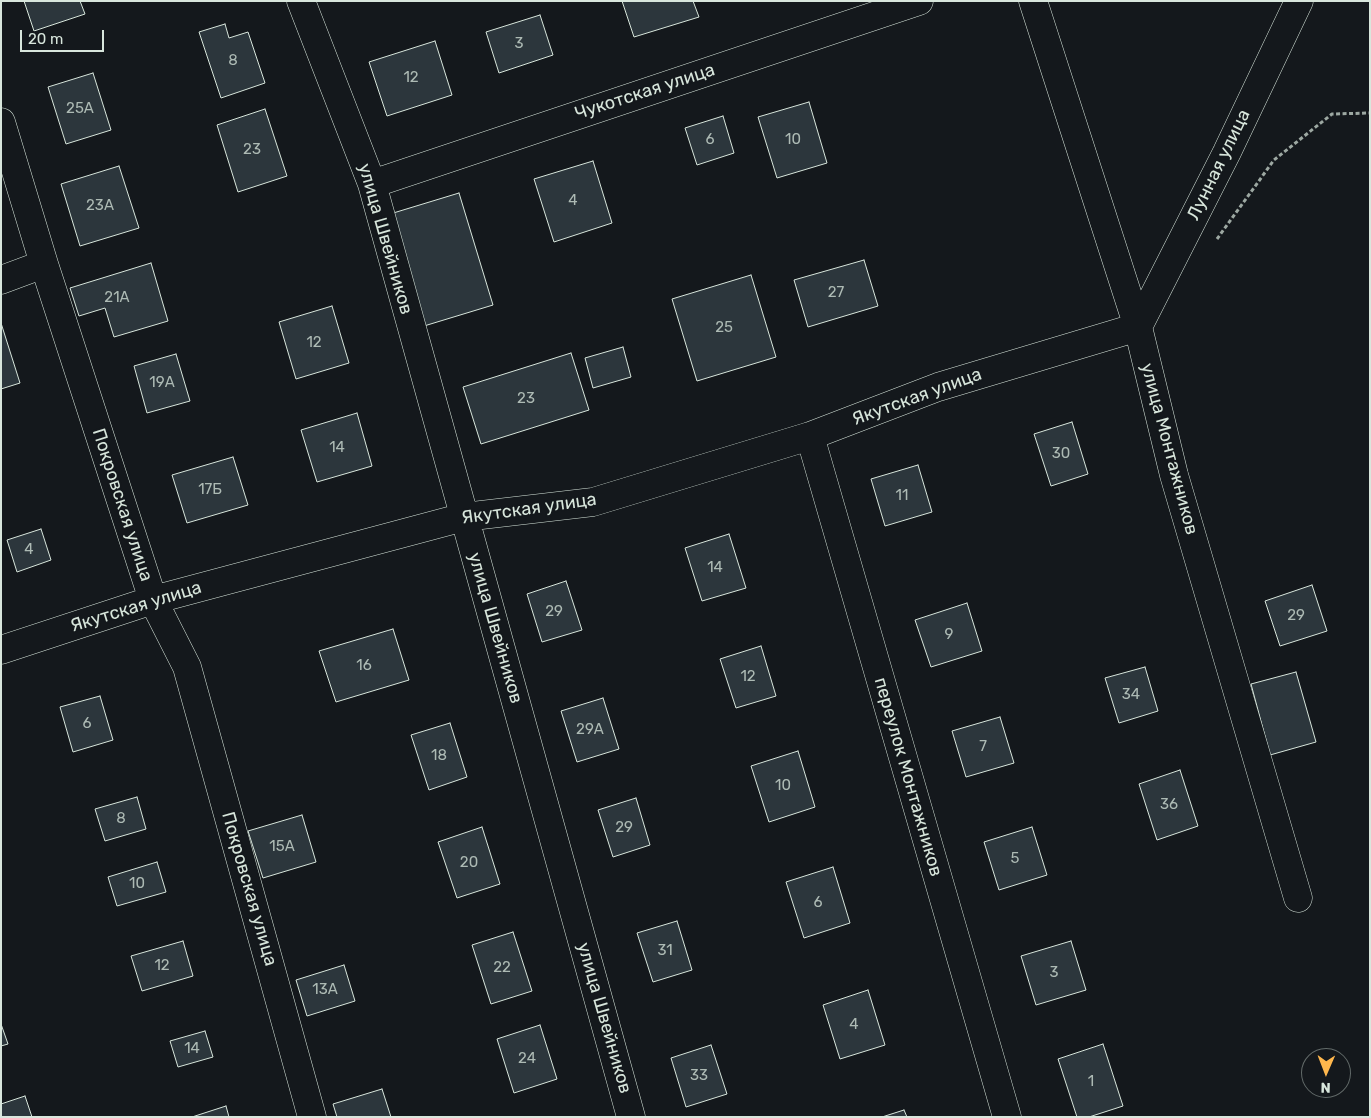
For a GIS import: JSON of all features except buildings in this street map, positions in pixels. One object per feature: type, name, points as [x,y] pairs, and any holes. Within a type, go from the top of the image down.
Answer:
[{"type":"street","name":"улица Швейников","points":[[301,1],[372,184],[631,1117]]},
{"type":"street","name":"Чукотская улица","points":[[372,184],[919,1]]},
{"type":"street","name":"улица Монтажников","points":[[1033,1],[1138,327],[1174,475],[1298,898]]},
{"type":"street","name":"Лунная улица","points":[[1138,327],[1227,152],[1299,1]]},
{"type":"street","name":"Покровская улица","points":[[1,122],[44,264],[153,600],[187,667],[312,1117]]},
{"type":"street","points":[[1,280],[44,264]]},
{"type":"street","name":"Якутская улица","points":[[1,650],[153,600],[464,517],[593,502],[810,436],[938,387],[1138,327]]},
{"type":"street","name":"переулок Монтажников","points":[[810,436],[1007,1117]]},
{"type":"path","points":[[1216,239],[1274,160],[1332,114],[1370,112]]}]
